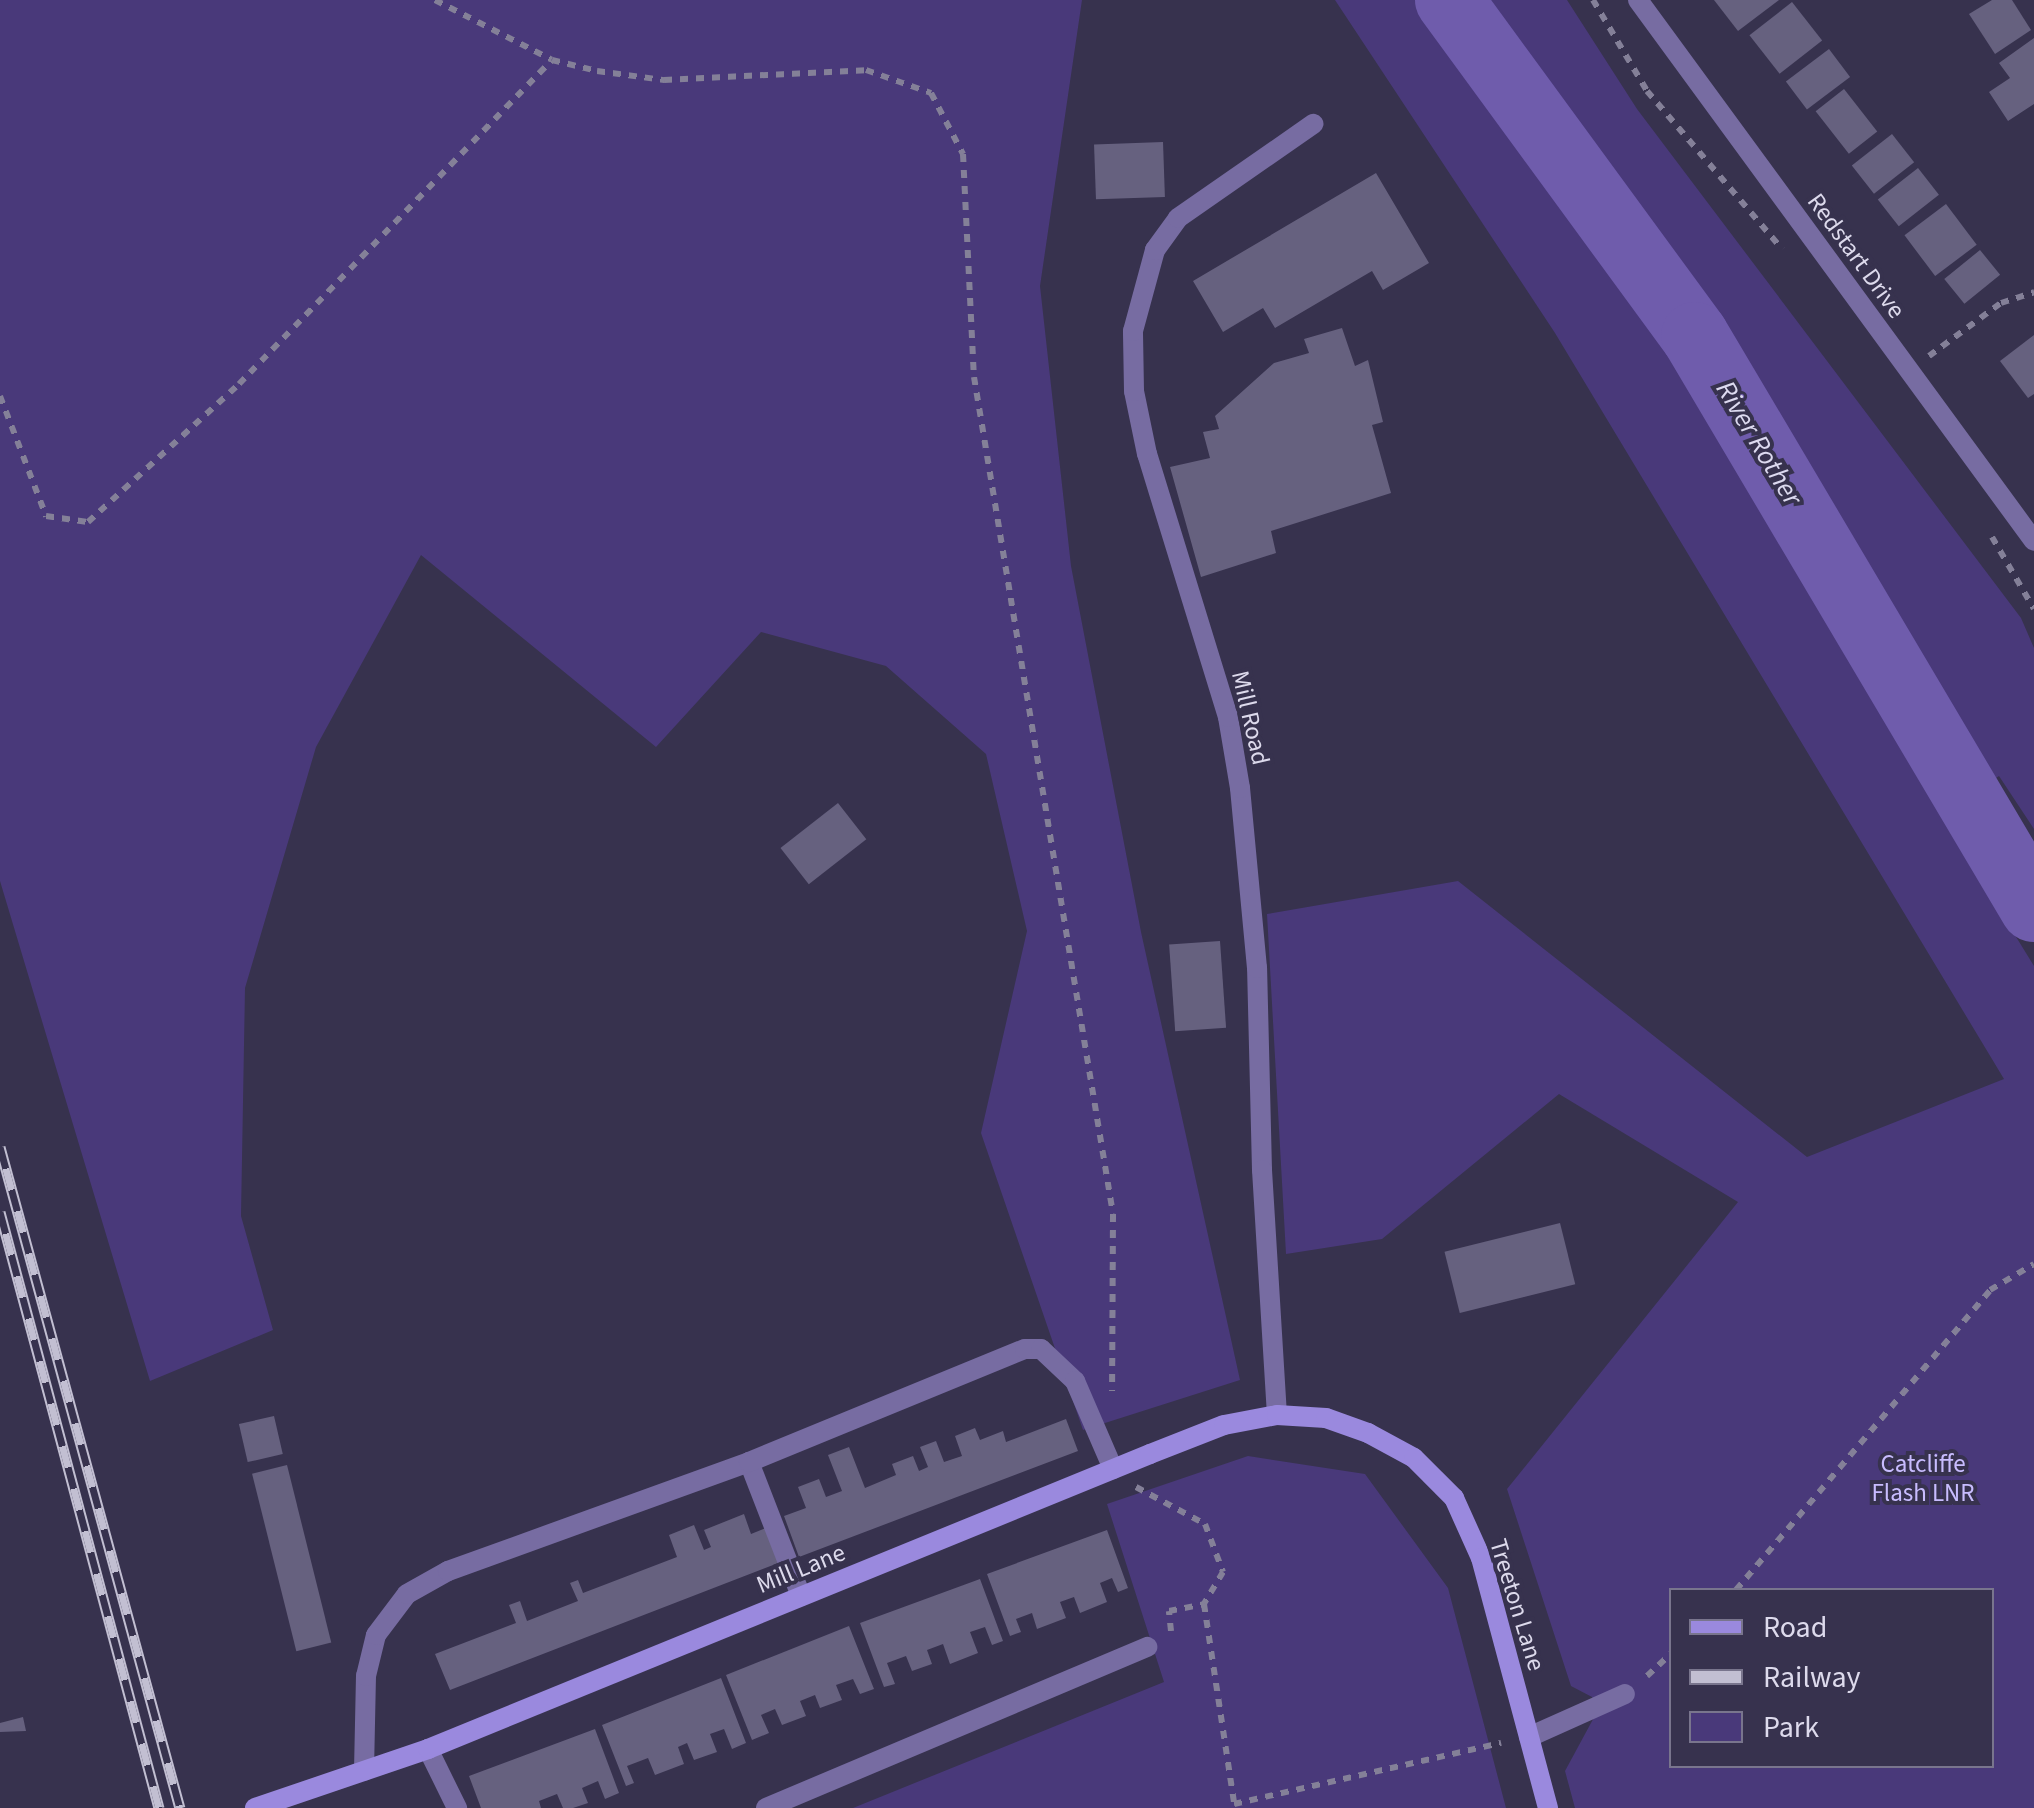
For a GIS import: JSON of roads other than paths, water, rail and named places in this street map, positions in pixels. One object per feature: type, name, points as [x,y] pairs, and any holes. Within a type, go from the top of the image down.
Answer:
[{"type":"main road","name":"Mill Lane","points":[[255,1808],[428,1749],[1224,1425],[1277,1415]]},
{"type":"main road","name":"Treeton Lane","points":[[1277,1415],[1326,1418],[1368,1433],[1414,1458],[1454,1498],[1481,1558],[1548,1808]]},
{"type":"street","name":"Redstart Drive","points":[[1638,0],[2034,541]]},
{"type":"street","name":"Mill Road","points":[[1277,1415],[1262,1170],[1257,968],[1240,788],[1228,717],[1148,454],[1134,391],[1133,330],[1155,250],[1178,218],[1314,124]]},
{"type":"street","points":[[355,1774],[366,1676],[376,1635],[407,1594],[448,1572],[748,1462],[1025,1350],[1041,1349],[1075,1380],[1113,1468]]},
{"type":"street","points":[[748,1462],[801,1596]]},
{"type":"street","points":[[766,1808],[1147,1646]]},
{"type":"street","points":[[1529,1736],[1624,1694]]},
{"type":"street","points":[[428,1749],[456,1808]]},
{"type":"waterway","name":"River Rother","points":[[1449,0],[1695,336],[2034,908]]},
{"type":"railway","points":[[0,1147],[180,1808]]},
{"type":"railway","points":[[0,1212],[159,1808]]},
{"type":"park label","name":"Catcliffe Flash LNR","points":[[1923,1480]]}]
